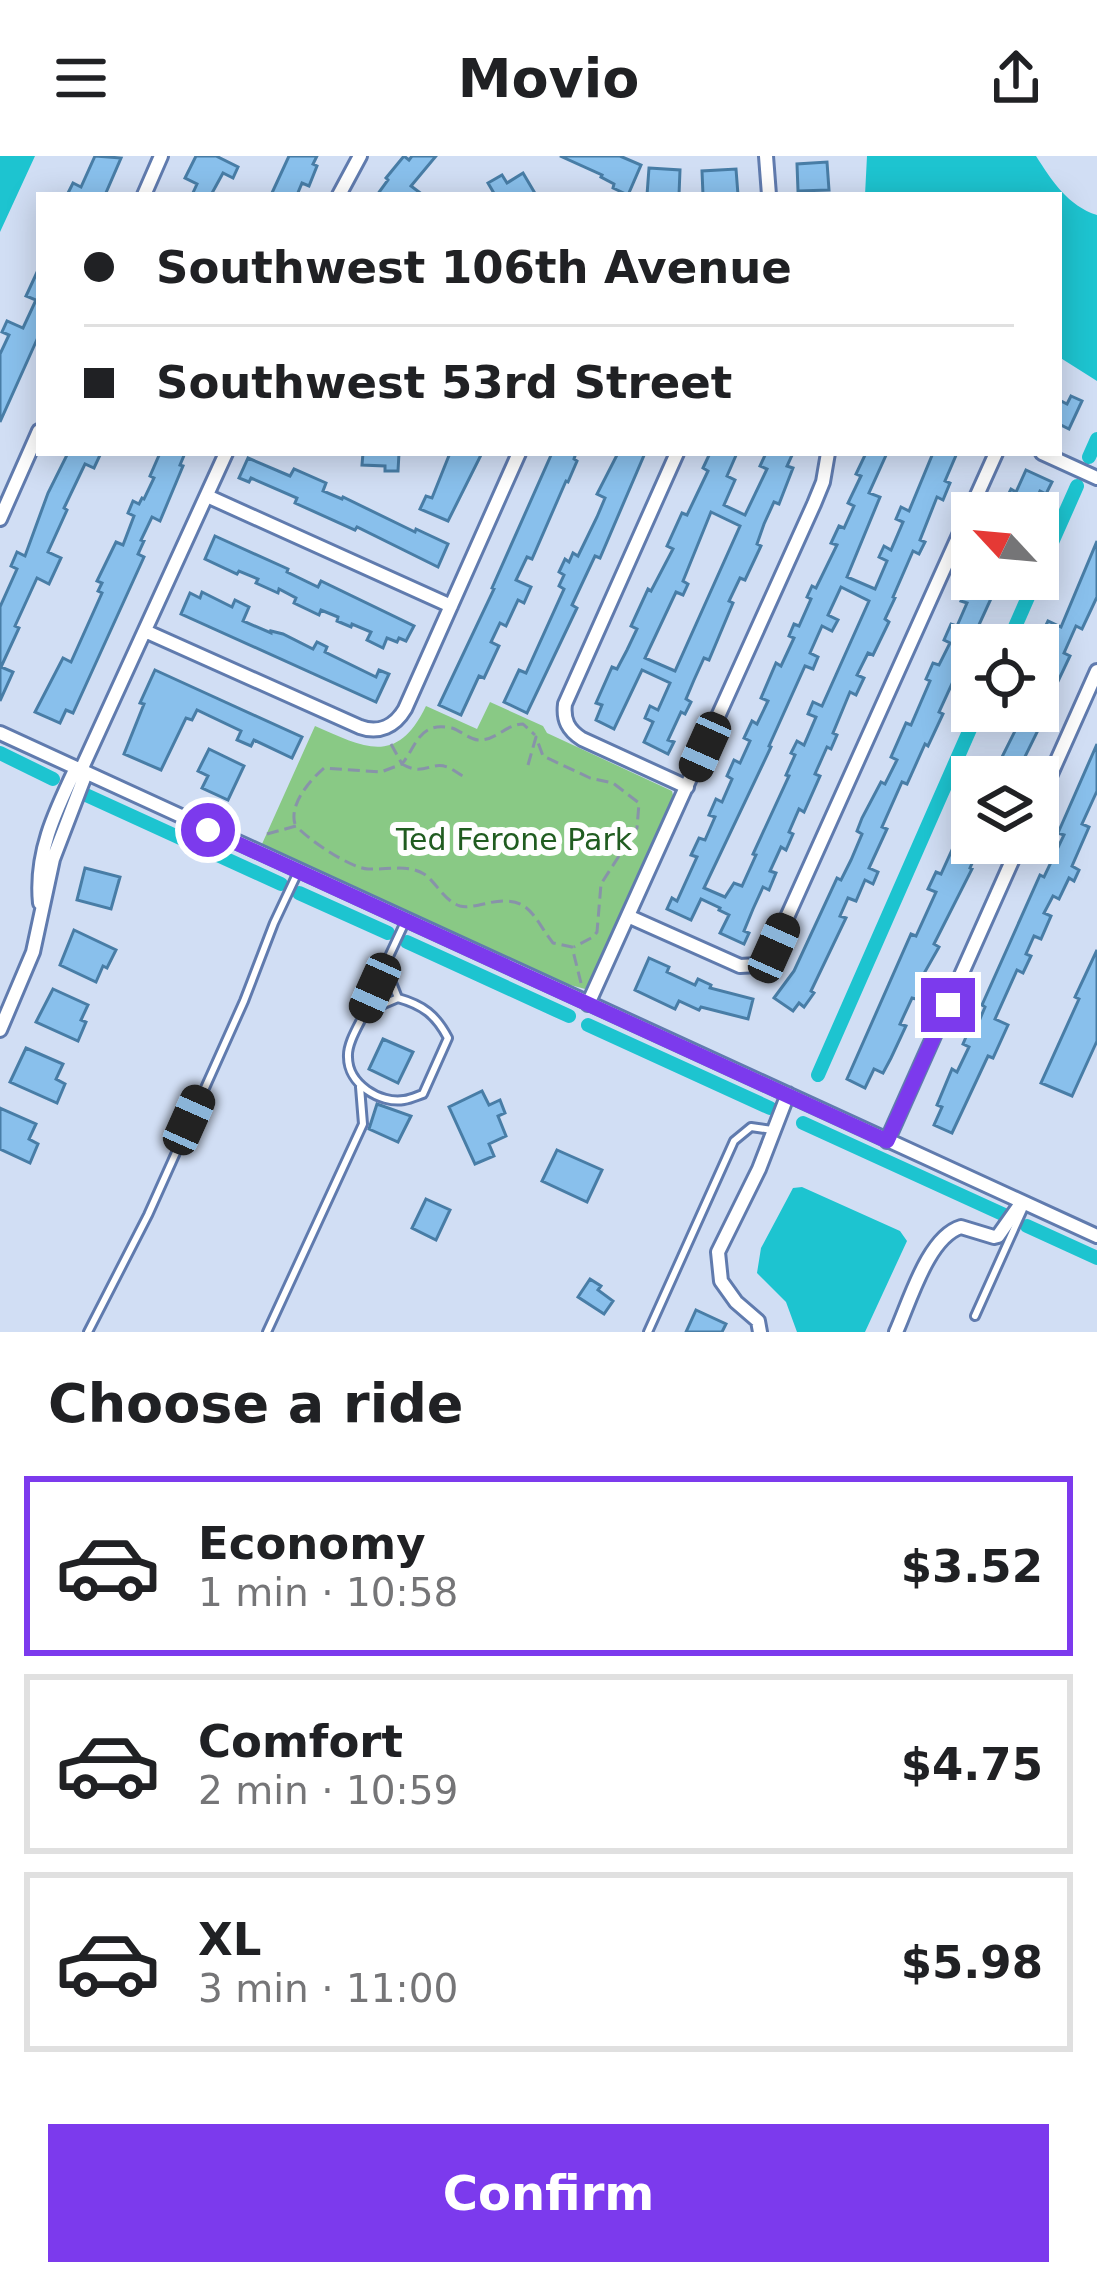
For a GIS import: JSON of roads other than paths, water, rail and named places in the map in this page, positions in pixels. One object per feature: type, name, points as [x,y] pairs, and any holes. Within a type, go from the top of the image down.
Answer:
[{"type":"street","points":[[145,192],[161,156]]},
{"type":"street","points":[[341,192],[360,156]]},
{"type":"street","points":[[766,156],[769,192]]},
{"type":"street","points":[[0,519],[36,438]]},
{"type":"street","points":[[0,1030],[34,952],[51,844],[225,456]]},
{"type":"street","points":[[145,631],[360,727],[388,727],[405,710],[518,456]]},
{"type":"street","points":[[676,456],[566,704],[567,724],[582,739],[687,787]]},
{"type":"street","points":[[588,1004],[814,504],[827,456]]},
{"type":"street","points":[[630,917],[745,968],[758,965],[774,948],[995,456]]},
{"type":"street","points":[[1049,456],[1097,478]]},
{"type":"street","points":[[207,496],[451,607]]},
{"type":"street","points":[[1059,756],[1097,671]]},
{"type":"street","points":[[0,734],[1097,1237]]},
{"type":"street","points":[[887,1141],[1011,864]]},
{"type":"street","points":[[760,1332],[758,1322],[721,1281],[718,1252],[759,1169],[788,1094]]},
{"type":"street","points":[[896,1332],[941,1238],[961,1227],[998,1236],[1024,1203]]},
{"type":"lane","points":[[88,1332],[148,1215],[298,871]]},
{"type":"lane","points":[[365,1012],[398,998],[427,1009],[439,1021],[448,1038],[423,1094],[386,1100],[371,1094],[351,1070],[347,1054],[385,965],[406,920]]},
{"type":"lane","points":[[385,965],[398,998]]},
{"type":"lane","points":[[267,1332],[363,1124],[359,1083]]},
{"type":"lane","points":[[648,1332],[734,1141],[751,1126],[772,1130]]},
{"type":"lane","points":[[975,1316],[1024,1203]]},
{"type":"water","points":[[0,156],[35,156],[0,232]]},
{"type":"water","points":[[867,156],[1036,156],[1069,199],[1097,215],[1097,381],[1062,359],[1062,192],[865,192]]},
{"type":"water","points":[[802,1187],[900,1231],[907,1241],[865,1332],[797,1332],[786,1302],[757,1273],[761,1248],[793,1188]]},
{"type":"waterway","points":[[1089,457],[1097,439]]},
{"type":"waterway","points":[[1059,527],[1077,486]]},
{"type":"waterway","points":[[1016,624],[1027,600]]},
{"type":"waterway","points":[[818,1075],[969,732]]},
{"type":"waterway","points":[[0,753],[53,779]]},
{"type":"waterway","points":[[86,795],[281,884]]},
{"type":"waterway","points":[[299,893],[388,933]]},
{"type":"waterway","points":[[407,942],[569,1016]]},
{"type":"waterway","points":[[588,1025],[770,1108]]},
{"type":"waterway","points":[[803,1123],[1009,1217]]},
{"type":"waterway","points":[[1027,1226],[1097,1258]]},
{"type":"park label","name":"Ted Ferone Park","points":[[514,839]]}]
